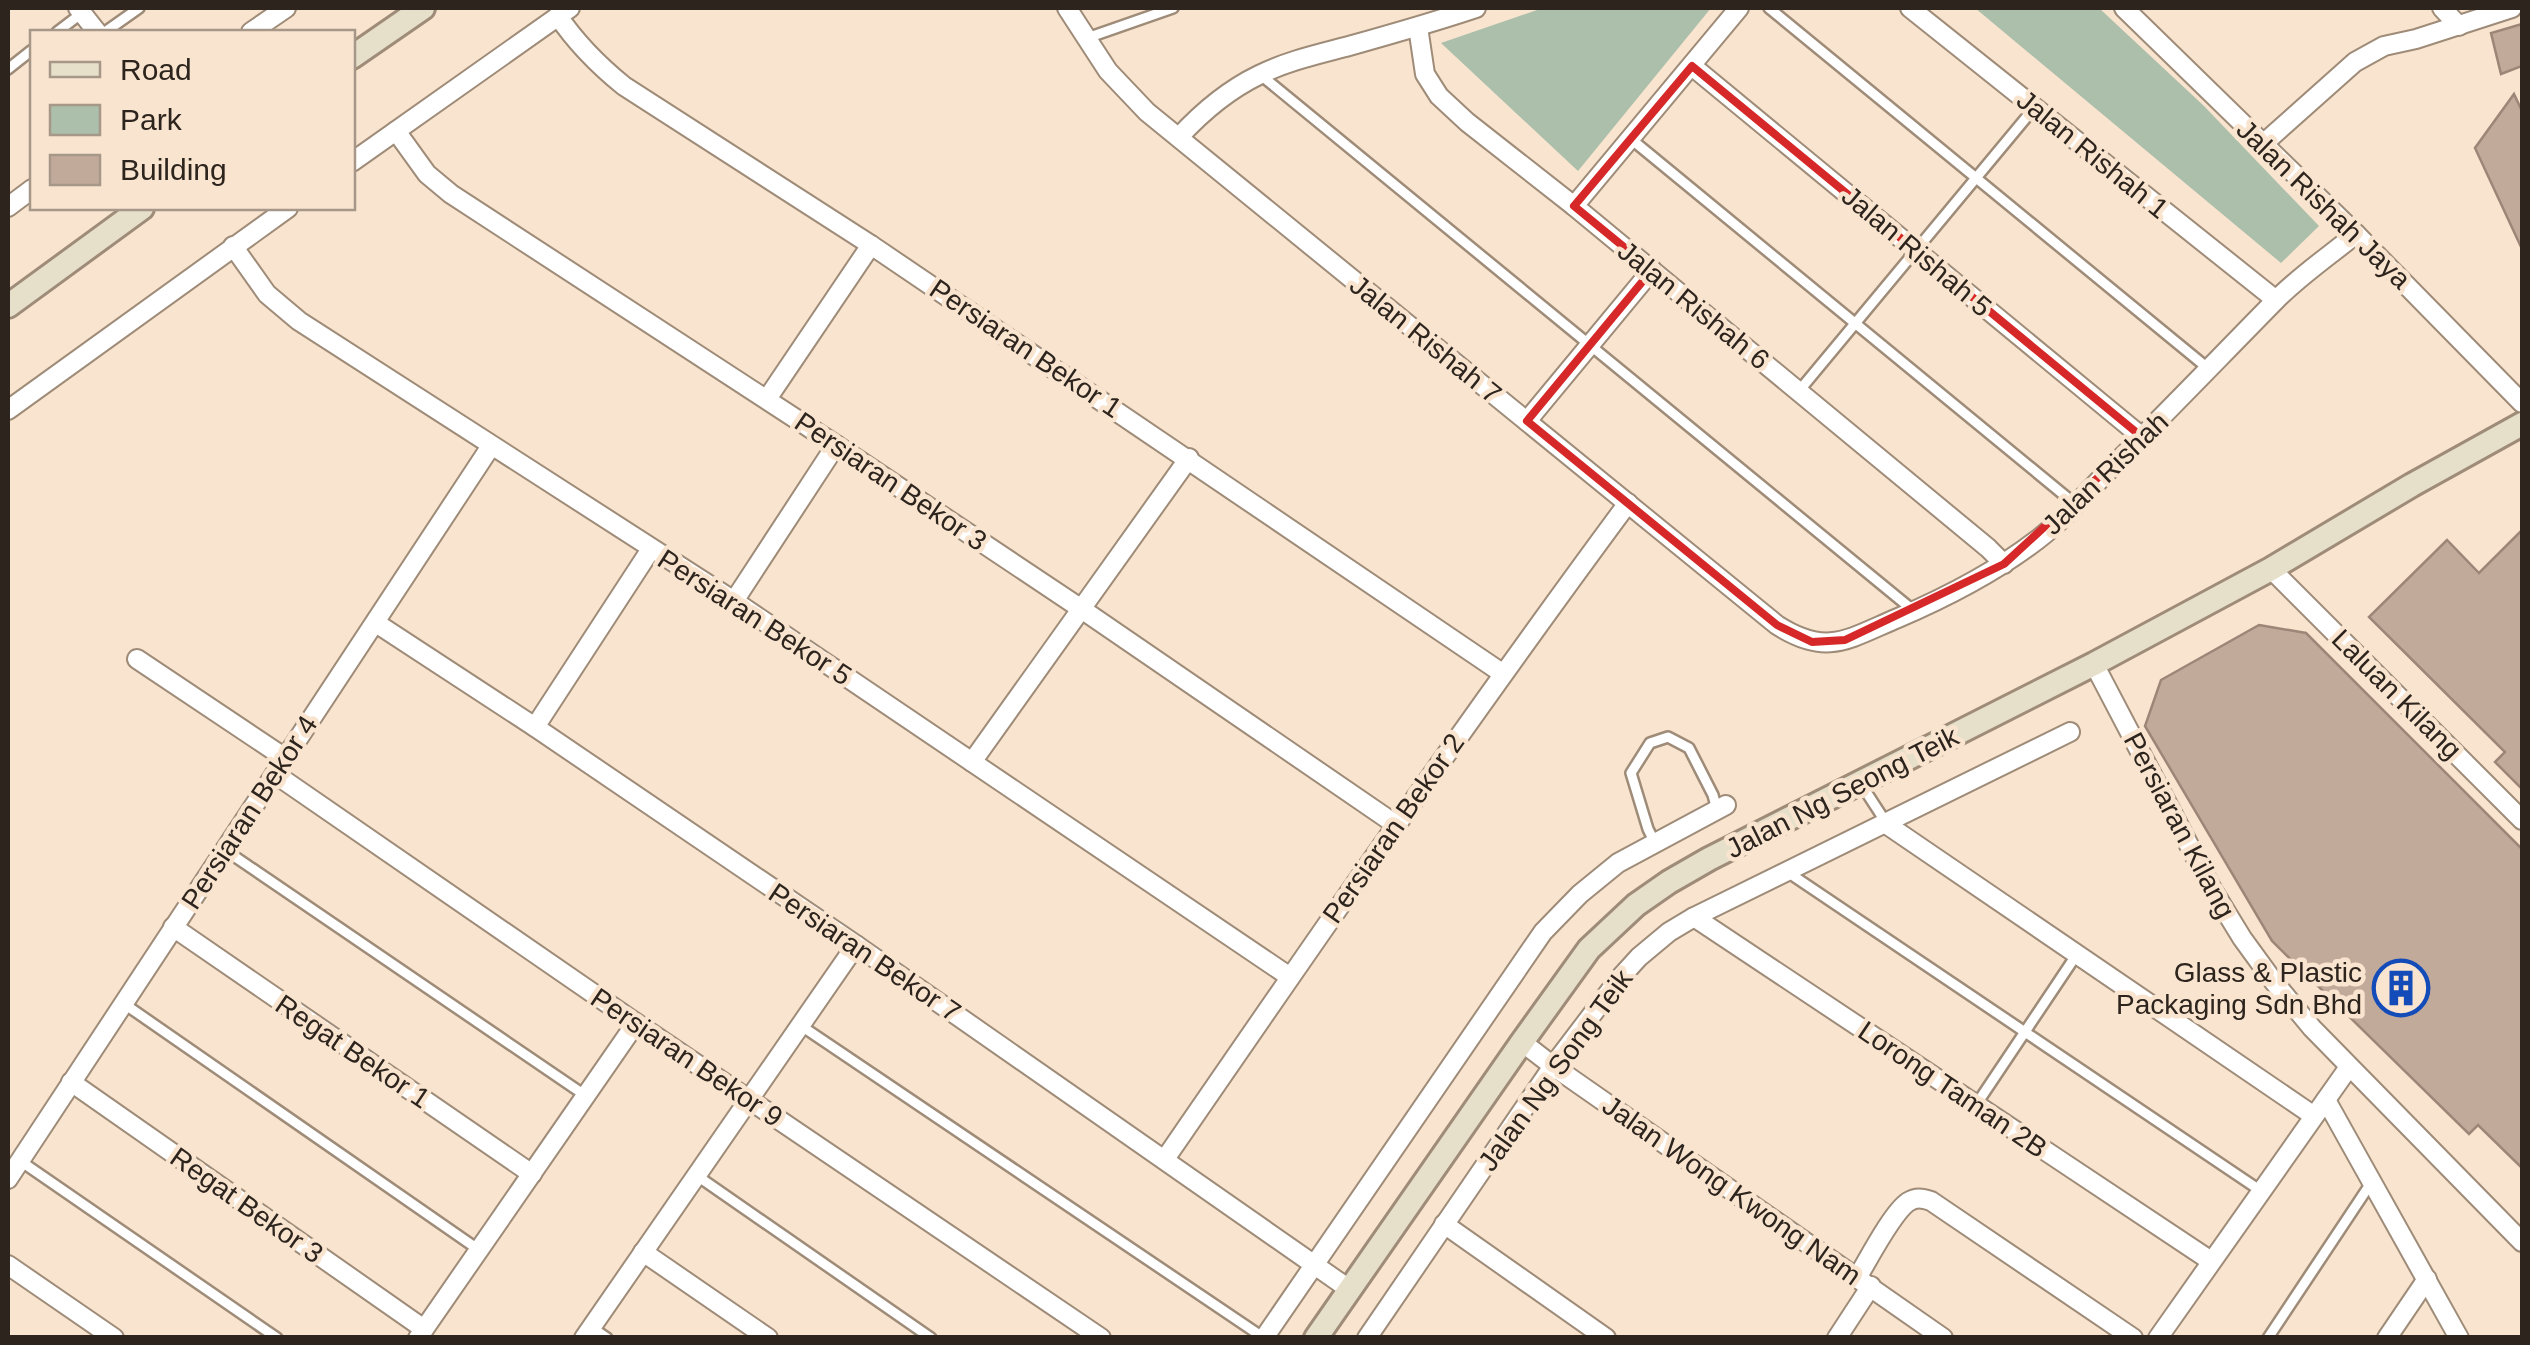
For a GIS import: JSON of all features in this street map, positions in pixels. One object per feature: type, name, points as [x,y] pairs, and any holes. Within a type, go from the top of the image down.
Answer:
[{"type":"main road","points":[[355,56],[423,8]]},
{"type":"main road","points":[[8,306],[139,210]]},
{"type":"main road","name":"Jalan Ng Seong Teik","points":[[1316,1338],[1589,949],[1636,906],[1709,860],[2271,569],[2522,424]]},
{"type":"street","points":[[255,30],[286,8]]},
{"type":"street","name":"Jalan Rishah 7","points":[[1068,8],[1108,71],[1147,112],[1777,625],[1812,642]]},
{"type":"street","points":[[1179,137],[1227,94],[1260,74],[1476,8]]},
{"type":"street","points":[[1574,206],[1739,8]]},
{"type":"street","name":"Jalan Rishah 1","points":[[1910,8],[2276,300]]},
{"type":"street","name":"Jalan Rishah Jaya","points":[[2124,8],[2356,234],[2522,403]]},
{"type":"street","points":[[2442,8],[2458,26]]},
{"type":"street","points":[[2264,144],[2356,62],[2384,46],[2512,8]]},
{"type":"street","points":[[355,160],[564,12]]},
{"type":"street","name":"Persiaran Bekor 1","points":[[564,12],[573,38],[624,86],[871,244],[1502,672]]},
{"type":"street","name":"Jalan Rishah 6","points":[[1418,27],[1425,74],[1439,96],[1467,122],[1652,270],[2004,564]]},
{"type":"street","name":"Jalan Rishah 5","points":[[1692,66],[2142,437]]},
{"type":"street","name":"Persiaran Bekor 3","points":[[396,131],[427,174],[450,194],[836,444],[1395,824]]},
{"type":"street","points":[[8,207],[30,190]]},
{"type":"street","points":[[8,410],[285,210]]},
{"type":"street","name":"Jalan Rishah","points":[[1812,642],[1829,644],[1845,640],[1914,611],[1963,588],[2041,537],[2276,300],[2356,234]]},
{"type":"street","points":[[767,400],[871,244]]},
{"type":"street","name":"Persiaran Bekor 5","points":[[233,246],[267,294],[299,320],[734,601],[1290,977]]},
{"type":"street","points":[[1526,421],[1652,270]]},
{"type":"street","points":[[734,601],[836,444]]},
{"type":"street","name":"Persiaran Bekor 4","points":[[8,1178],[491,446]]},
{"type":"street","points":[[972,762],[1188,458]]},
{"type":"street","name":"Persiaran Bekor 2","points":[[1165,1158],[1502,672],[1628,503]]},
{"type":"street","points":[[535,727],[651,548]]},
{"type":"street","name":"Laluan Kilang","points":[[2271,569],[2522,820]]},
{"type":"street","name":"Persiaran Bekor 7","points":[[376,622],[856,946],[1349,1289]]},
{"type":"street","name":"Persiaran Bekor 9","points":[[137,659],[636,1023],[1101,1338]]},
{"type":"street","name":"Persiaran Kilang","points":[[2094,664],[2212,889],[2242,938],[2312,1028],[2522,1242]]},
{"type":"street","name":"Jalan Ng Song Teik","points":[[1367,1338],[1553,1066],[1639,957],[1694,917],[2070,732]]},
{"type":"street","name":"Jalan Ng Seong Teik","points":[[1264,1338],[1543,932],[1618,863],[1721,808]]},
{"type":"street","points":[[1886,824],[2314,1116]]},
{"type":"street","name":"Lorong Taman 2B","points":[[1694,917],[2211,1261]]},
{"type":"street","name":"Regat Bekor 1","points":[[173,928],[532,1174]]},
{"type":"street","points":[[594,1334],[643,1252],[856,946]]},
{"type":"street","points":[[421,1333],[636,1023]]},
{"type":"street","name":"Jalan Wong Kwong Nam","points":[[1522,1042],[1943,1338]]},
{"type":"street","points":[[2158,1338],[2349,1067]]},
{"type":"street","name":"Regat Bekor 3","points":[[71,1082],[421,1333]]},
{"type":"street","points":[[2326,1100],[2459,1338]]},
{"type":"street","points":[[1838,1338],[1900,1210],[1922,1198],[2133,1338]]},
{"type":"street","points":[[1444,1224],[1606,1338]]},
{"type":"street","points":[[643,1252],[768,1338]]},
{"type":"street","points":[[8,1265],[114,1338]]},
{"type":"street","points":[[2387,1338],[2426,1280]]},
{"type":"lane","points":[[108,30],[139,8]]},
{"type":"lane","points":[[1087,38],[1173,8]]},
{"type":"lane","points":[[1769,8],[2210,370]]},
{"type":"lane","points":[[58,30],[81,10]]},
{"type":"lane","points":[[8,68],[30,52]]},
{"type":"lane","points":[[1260,74],[1914,611]]},
{"type":"lane","points":[[1799,391],[2036,108]]},
{"type":"lane","points":[[1631,140],[2075,504]]},
{"type":"lane","points":[[1656,843],[1631,773],[1650,743],[1668,736],[1689,748],[1721,808]]},
{"type":"lane","points":[[1860,783],[1886,824]]},
{"type":"lane","points":[[224,850],[587,1097]]},
{"type":"lane","points":[[1787,871],[2261,1191]]},
{"type":"lane","points":[[1976,1104],[2077,954]]},
{"type":"lane","points":[[124,1003],[479,1250]]},
{"type":"lane","points":[[800,1025],[1264,1338]]},
{"type":"lane","points":[[20,1160],[277,1338]]},
{"type":"lane","points":[[696,1175],[932,1338]]},
{"type":"lane","points":[[2268,1338],[2371,1183]]},
{"type":"highlighted area","points":[[1692,66],[2142,437],[2004,564],[1845,640],[1812,642],[1777,625],[1527,421],[1652,270],[1574,206]]},
{"type":"green space","points":[[1543,8],[1711,8],[1578,171],[1441,43]]},
{"type":"green space","points":[[1975,8],[2099,8],[2204,106],[2319,226],[2281,263]]},
{"type":"building","points":[[2522,24],[2522,66],[2501,74],[2491,33]]},
{"type":"building","points":[[2514,94],[2522,111],[2522,249],[2475,148]]},
{"type":"building","points":[[2522,530],[2522,789],[2495,762],[2505,752],[2369,617],[2447,540],[2479,573]]},
{"type":"building","points":[[2259,625],[2306,633],[2522,849],[2522,1168],[2478,1125],[2469,1134],[2272,941],[2145,726],[2161,680]]},
{"type":"place","name":"Glass & Plastic Packaging Sdn Bhd","points":[[2401,988]]}]
